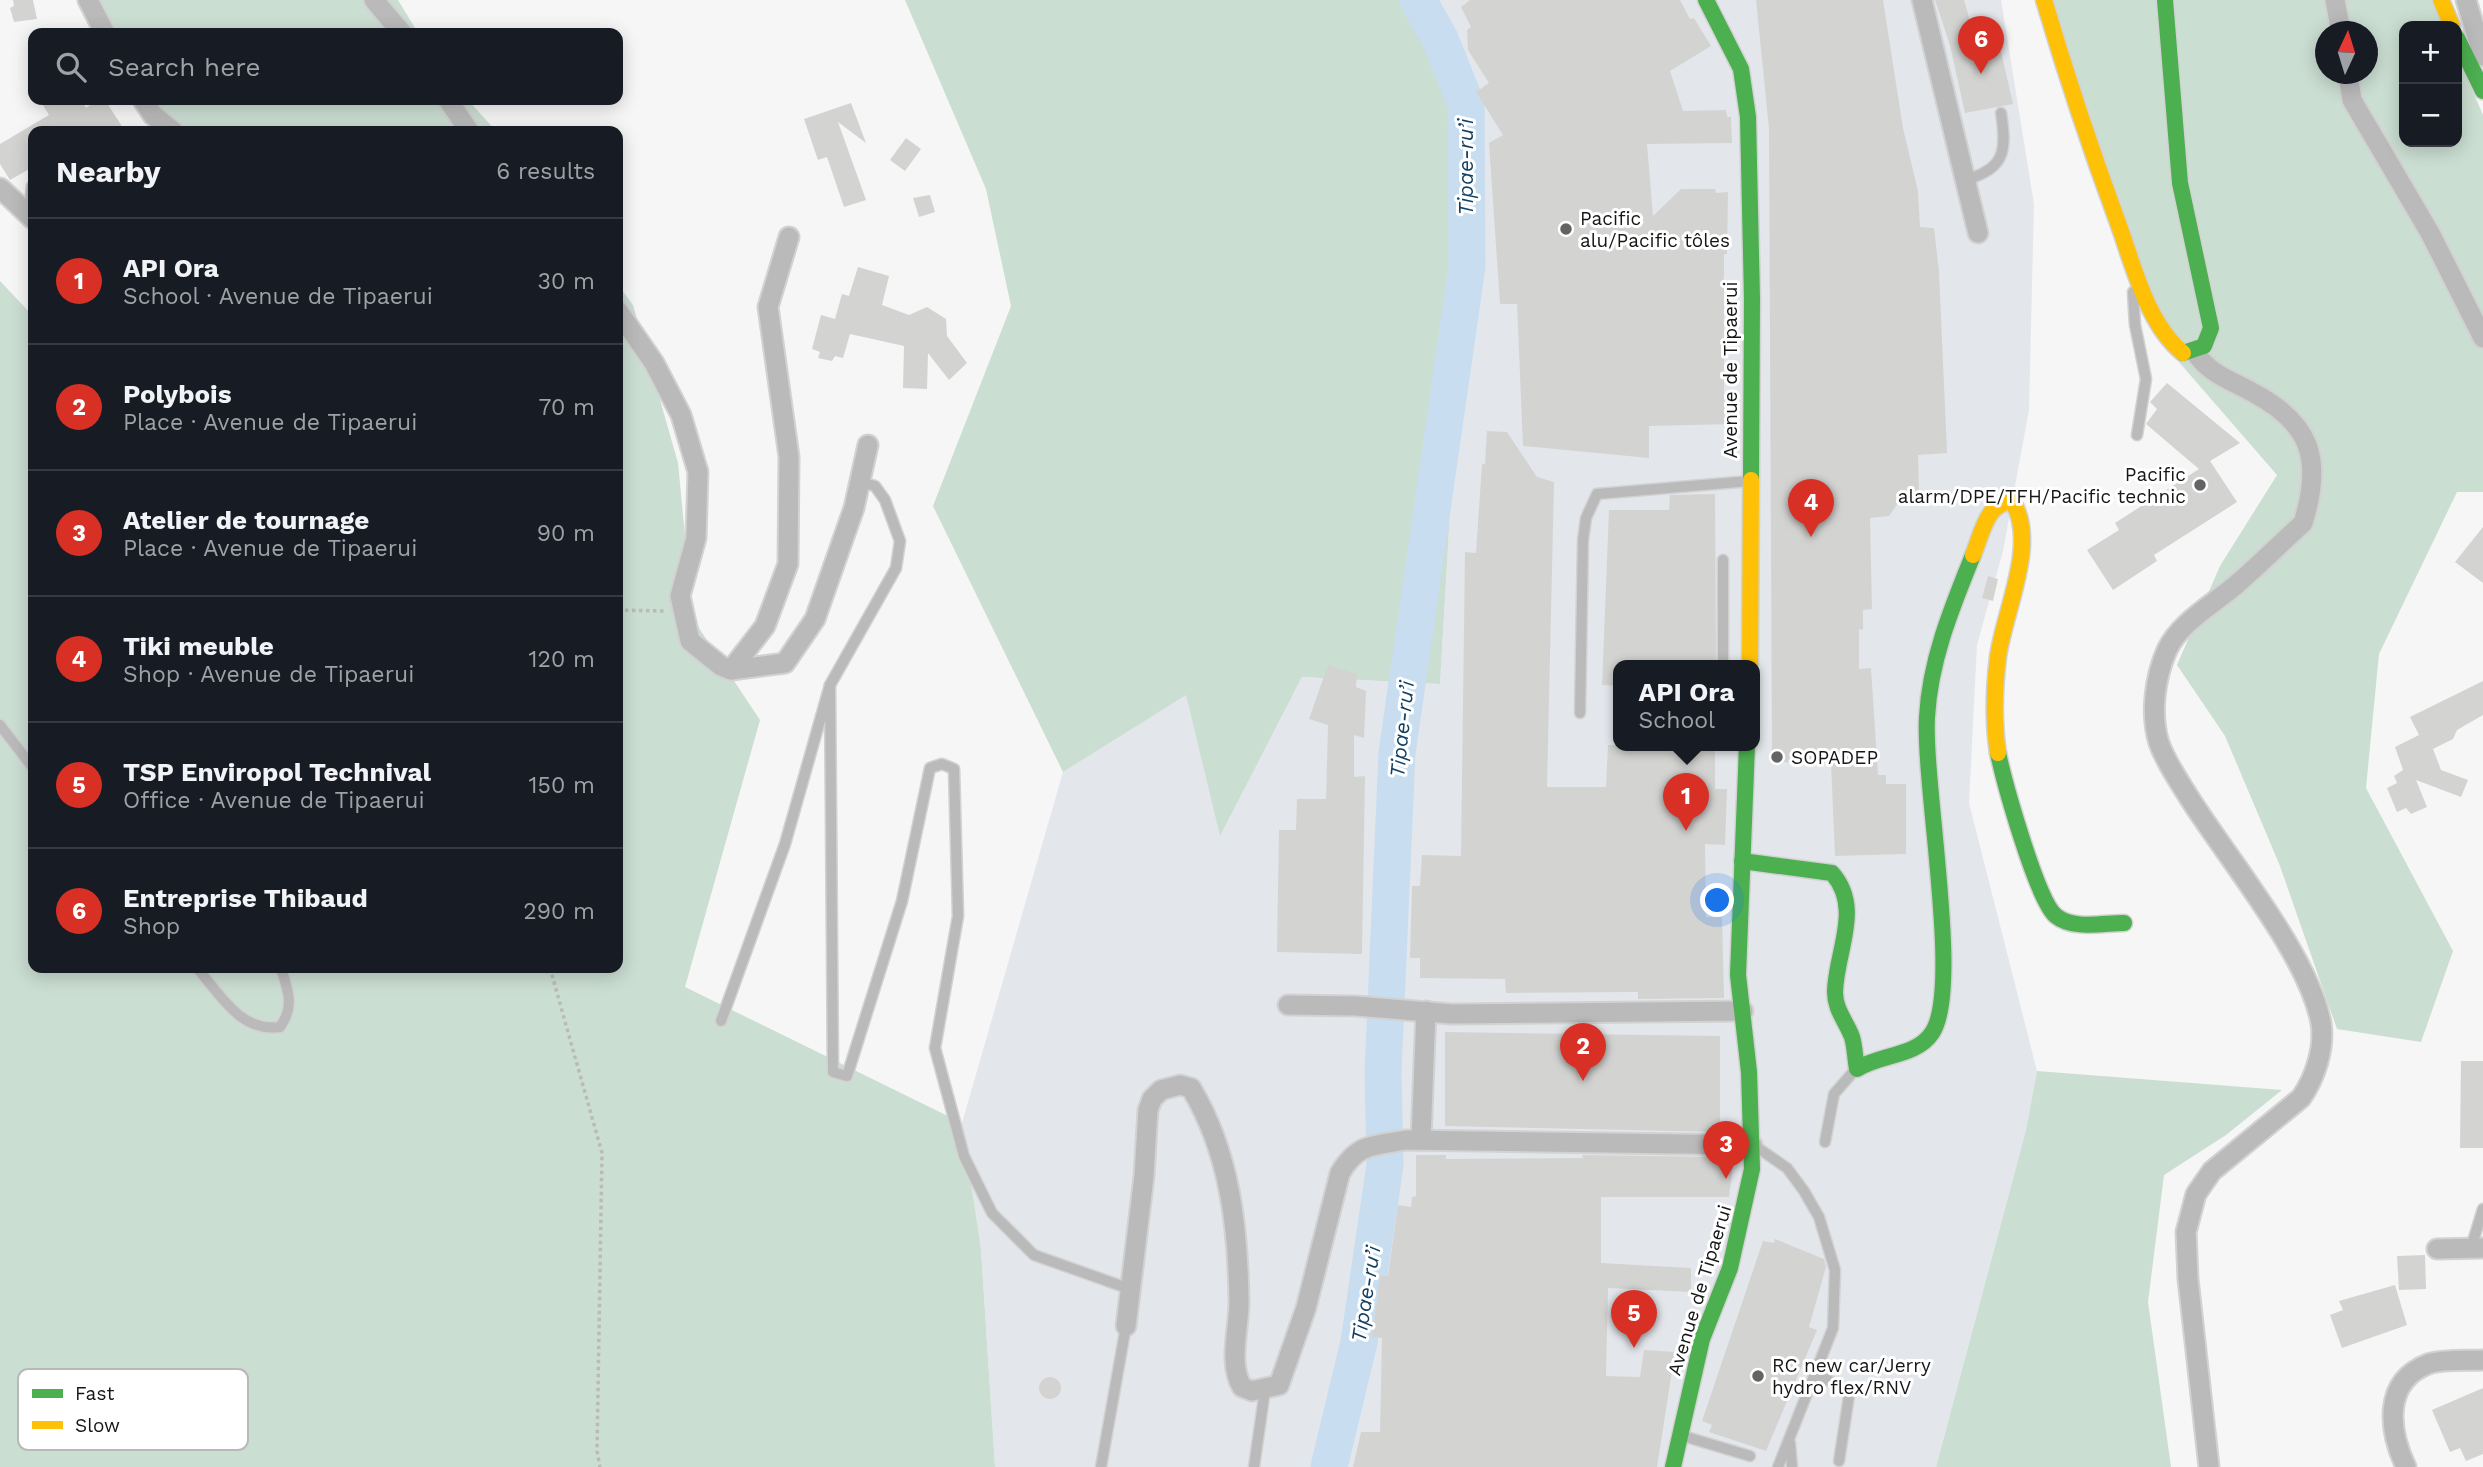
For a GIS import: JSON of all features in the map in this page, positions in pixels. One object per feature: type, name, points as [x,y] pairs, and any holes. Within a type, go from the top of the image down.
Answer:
[{"type":"street","points":[[88,0],[102,28]]},
{"type":"street","points":[[374,0],[398,28]]},
{"type":"street","name":"Avenue de Tipaerui","points":[[1706,0],[1737,61],[1746,89],[1751,260],[1750,660]]},
{"type":"street","points":[[1922,0],[1978,233]]},
{"type":"street","points":[[2044,0],[2075,105],[2134,267],[2168,341],[2183,353],[2195,352],[2204,346],[2211,328],[2181,188],[2165,0]]},
{"type":"street","points":[[2335,0],[2339,21]]},
{"type":"street","points":[[2441,0],[2450,21]]},
{"type":"street","points":[[2466,0],[2483,56]]},
{"type":"street","points":[[2462,48],[2483,89]]},
{"type":"street","points":[[2350,84],[2353,100],[2430,233],[2483,338]]},
{"type":"street","points":[[146,105],[153,115],[167,126]]},
{"type":"street","points":[[451,105],[466,126]]},
{"type":"street","points":[[0,187],[28,214]]},
{"type":"street","points":[[731,670],[765,626],[788,564],[789,457],[768,307],[789,237]]},
{"type":"street","points":[[623,318],[654,363],[681,415],[698,472],[696,538],[680,596],[690,641],[731,670],[786,663],[815,619],[854,508],[868,445]]},
{"type":"street","points":[[2195,352],[2204,366],[2285,413],[2303,433],[2310,447],[2309,503],[2303,523],[2168,647],[2156,689],[2155,710],[2159,741],[2168,764],[2291,952],[2315,999],[2321,1026],[2318,1058],[2310,1086],[2301,1098],[2212,1171],[2196,1194],[2186,1232],[2188,1279],[2209,1467]]},
{"type":"street","points":[[1742,861],[1832,873],[1842,881],[1847,896],[1846,919],[1836,1007],[1852,1038],[1857,1069],[1907,1054],[1932,1032],[1939,1019],[1944,988],[1942,917],[1932,826],[1927,717],[1941,642],[1989,514],[2001,502],[2012,500],[2018,508],[2024,537],[1998,654],[1993,719],[1998,756],[2038,884],[2054,915],[2071,924],[2124,923]]},
{"type":"street","name":"Avenue de Tipaerui","points":[[1673,1467],[1702,1339],[1730,1268],[1747,1201],[1752,1145],[1738,955],[1747,751]]},
{"type":"street","points":[[1288,1005],[1401,1009],[1452,1014],[1743,1012]]},
{"type":"street","points":[[1413,1140],[1426,1011]]},
{"type":"street","points":[[1126,1326],[1144,1176],[1148,1110],[1152,1099],[1161,1090],[1180,1085],[1191,1088],[1224,1161],[1232,1193],[1239,1302],[1235,1366],[1237,1379],[1242,1387],[1252,1391],[1279,1385],[1306,1308],[1340,1173],[1352,1154],[1380,1144],[1413,1140],[1752,1145]]},
{"type":"street","points":[[2437,1249],[2477,1248]]},
{"type":"street","points":[[2406,1467],[2393,1439],[2394,1396],[2405,1381],[2429,1364],[2483,1360]]},
{"type":"lane","points":[[1965,180],[1990,172],[1998,162],[2004,147],[2001,113]]},
{"type":"lane","points":[[2134,267],[2135,325],[2146,379],[2137,435]]},
{"type":"lane","points":[[1580,713],[1583,540],[1586,518],[1597,494],[1751,481]]},
{"type":"lane","points":[[721,1021],[785,844],[830,685],[896,568],[900,541],[885,500],[875,486],[860,482]]},
{"type":"lane","points":[[1723,560],[1723,660]]},
{"type":"lane","points":[[830,685],[833,1072],[847,1076],[902,901],[930,768],[942,764],[954,769],[958,916],[935,1048],[964,1156],[992,1213],[1034,1255],[1130,1289]]},
{"type":"lane","points":[[0,725],[28,761]]},
{"type":"lane","points":[[201,973],[245,1022],[264,1029],[280,1027],[289,1014],[290,996],[283,973]]},
{"type":"lane","points":[[1825,1142],[1834,1094],[1857,1069]]},
{"type":"lane","points":[[1752,1145],[1787,1168],[1804,1191],[1819,1217],[1835,1270],[1833,1328],[1778,1467]]},
{"type":"lane","points":[[2477,1248],[2483,1209]]},
{"type":"lane","points":[[1101,1467],[1126,1326]]},
{"type":"lane","points":[[1815,1373],[1844,1389],[1849,1396],[1839,1461]]},
{"type":"lane","points":[[1254,1467],[1265,1390]]},
{"type":"lane","points":[[1679,1435],[1750,1456]]},
{"type":"lane","points":[[1790,1439],[1792,1467]]},
{"type":"path","points":[[623,610],[684,612]]},
{"type":"path","points":[[551,973],[602,1153],[597,1451],[600,1467]]},
{"type":"shaded area","points":[[1417,0],[2001,0],[2034,204],[2029,410],[2003,551],[1977,645],[1969,803],[2037,1071],[2026,1130],[1936,1467],[995,1467],[981,1249],[962,1123],[1063,772],[1186,694],[1220,835],[1302,677],[1440,684],[1455,426],[1473,320],[1463,118]]},
{"type":"green space","points":[[90,0],[398,0],[415,28],[101,28]]},
{"type":"green space","points":[[905,0],[1417,0],[1463,118],[1477,249],[1473,320],[1455,426],[1440,684],[1302,677],[1220,836],[1186,695],[1063,772],[933,506],[1011,306],[986,189]]},
{"type":"green space","points":[[2040,0],[2432,0],[2442,21],[2399,21],[2399,147],[2462,147],[2462,67],[2483,115],[2483,492],[2457,492],[2379,654],[2366,788],[2453,951],[2421,1042],[2337,1029],[2280,866],[2225,736],[2177,665],[2220,566],[2277,475],[2152,331]]},
{"type":"green space","points":[[143,105],[473,105],[491,126],[166,126]]},
{"type":"green space","points":[[0,281],[28,311],[28,973],[623,973],[623,292],[633,305],[678,463],[693,619],[760,720],[685,987],[962,1123],[981,1249],[995,1467],[0,1467]]},
{"type":"green space","points":[[2037,1071],[2282,1090],[2226,1135],[2164,1175],[2148,1302],[2171,1467],[1936,1467],[2026,1130]]},
{"type":"building","points":[[13,0],[33,0],[37,19],[14,22],[10,8],[14,6]]},
{"type":"building","name":"Pacific alu/Pacific tôles","points":[[1470,0],[1680,0],[1690,19],[1694,18],[1711,46],[1670,71],[1683,111],[1726,110],[1727,117],[1731,117],[1732,143],[1647,144],[1653,216],[1681,189],[1715,189],[1716,193],[1728,192],[1727,254],[1724,254],[1724,393],[1733,394],[1733,424],[1649,426],[1649,458],[1523,446],[1517,304],[1500,304],[1489,143],[1503,135],[1476,92],[1489,83],[1468,50],[1467,30],[1471,27],[1461,7]]},
{"type":"building","points":[[1756,0],[1883,0],[1903,128],[1918,191],[1920,227],[1934,228],[1939,271],[1947,453],[1918,455],[1919,493],[1905,493],[1889,516],[1870,518],[1872,609],[1863,610],[1863,630],[1859,629],[1859,669],[1871,668],[1878,775],[1886,775],[1886,784],[1906,784],[1906,854],[1835,856],[1831,763],[1772,762],[1769,129]]},
{"type":"building","points":[[1935,0],[1964,0],[1975,38],[1997,34],[2013,104],[1965,113],[1950,45]]},
{"type":"building","points":[[851,103],[866,143],[838,122],[866,200],[844,207],[827,157],[818,160],[804,119]]},
{"type":"building","points":[[43,105],[84,105],[86,108],[90,105],[108,105],[122,126],[30,126],[49,115]]},
{"type":"building","points":[[28,127],[28,170],[10,180],[0,164],[0,144]]},
{"type":"building","points":[[906,138],[921,149],[905,171],[890,160]]},
{"type":"building","points":[[930,195],[935,212],[919,217],[913,198]]},
{"type":"building","points":[[858,267],[889,276],[882,305],[909,315],[927,307],[946,319],[947,336],[967,363],[949,380],[928,353],[927,389],[903,388],[904,346],[850,334],[843,358],[835,356],[832,361],[818,358],[820,352],[812,349],[821,315],[835,319],[842,294],[849,296]]},
{"type":"building","name":"Pacific alarm/DPE/TFH/Pacific technic","points":[[2167,383],[2240,443],[2210,461],[2237,502],[2154,555],[2157,561],[2113,590],[2087,550],[2119,530],[2115,523],[2199,469],[2146,424],[2157,409],[2150,402]]},
{"type":"building","points":[[1487,431],[1507,432],[1537,477],[1554,482],[1547,787],[1606,787],[1608,745],[1613,745],[1613,751],[1715,751],[1715,789],[1727,789],[1725,845],[1705,844],[1706,917],[1722,917],[1724,998],[1638,999],[1638,992],[1506,993],[1505,979],[1420,978],[1420,958],[1410,958],[1412,886],[1420,886],[1422,855],[1461,856],[1465,552],[1476,553],[1482,464],[1485,464]]},
{"type":"building","points":[[1715,494],[1716,660],[1613,660],[1613,686],[1602,685],[1609,510],[1669,510],[1670,495]]},
{"type":"building","points":[[2483,527],[2483,583],[2455,562]]},
{"type":"building","points":[[1988,576],[1998,579],[1993,601],[1982,598]]},
{"type":"building","points":[[1328,665],[1357,674],[1356,687],[1366,691],[1364,738],[1354,735],[1354,777],[1365,776],[1362,954],[1277,952],[1279,830],[1296,830],[1297,799],[1326,799],[1328,725],[1309,719]]},
{"type":"building","points":[[2483,681],[2483,715],[2457,730],[2453,739],[2433,749],[2441,770],[2468,780],[2461,797],[2416,780],[2427,807],[2411,814],[2406,808],[2397,812],[2387,788],[2397,783],[2394,776],[2403,770],[2395,747],[2419,735],[2410,717]]},
{"type":"building","points":[[1445,1032],[1720,1036],[1720,1132],[1445,1126]]},
{"type":"building","points":[[2461,1061],[2483,1061],[2483,1148],[2460,1148]]},
{"type":"building","points":[[1416,1155],[1446,1155],[1446,1159],[1583,1158],[1582,1155],[1720,1157],[1720,1162],[1734,1160],[1729,1197],[1601,1197],[1601,1263],[1691,1268],[1691,1292],[1608,1288],[1606,1376],[1640,1377],[1644,1350],[1675,1352],[1657,1467],[1353,1467],[1361,1432],[1380,1432],[1382,1338],[1372,1337],[1380,1276],[1388,1276],[1398,1205],[1411,1207],[1412,1197],[1416,1196]]},
{"type":"building","name":"RC new car/Jerry hydro flex/RNV","points":[[1775,1239],[1824,1259],[1826,1267],[1809,1327],[1817,1330],[1766,1451],[1709,1432],[1712,1425],[1702,1421],[1763,1241],[1774,1243]]},
{"type":"building","points":[[2425,1255],[2426,1289],[2399,1290],[2397,1256]]},
{"type":"building","points":[[2395,1285],[2407,1325],[2342,1348],[2330,1315],[2343,1310],[2339,1301]]},
{"type":"building","points":[[1050,1377],[1058,1380],[1061,1388],[1058,1396],[1050,1399],[1042,1396],[1039,1388],[1042,1380]]},
{"type":"building","points":[[2483,1388],[2483,1454],[2466,1461],[2460,1448],[2450,1452],[2432,1410]]},
{"type":"waterway","name":"Tipae-ru’i","points":[[1329,1467],[1359,1342],[1385,1165],[1383,1072],[1397,753],[1467,266],[1466,104],[1440,39],[1418,0]]},
{"type":"traffic: fast","points":[[1706,0],[1741,69],[1748,117],[1752,299],[1751,480]]},
{"type":"traffic: fast","points":[[2165,0],[2180,183],[2211,328],[2204,346],[2183,353]]},
{"type":"traffic: fast","points":[[2462,48],[2483,91]]},
{"type":"traffic: fast","points":[[1742,861],[1832,873],[1841,886],[1847,915],[1835,998],[1852,1037],[1857,1069],[1917,1047],[1925,1041],[1932,1033],[1940,1010],[1943,974],[1943,931],[1927,748],[1929,696],[1943,634],[1973,555]]},
{"type":"traffic: fast","points":[[1673,1467],[1702,1339],[1730,1268],[1752,1169],[1749,1072],[1738,975],[1747,751]]},
{"type":"traffic: fast","points":[[1998,753],[2022,839],[2048,906],[2056,916],[2071,923],[2124,923]]},
{"type":"traffic: slow","points":[[2044,0],[2088,138],[2142,291],[2159,326],[2183,353]]},
{"type":"traffic: slow","points":[[2441,0],[2450,21]]},
{"type":"traffic: slow","points":[[1750,660],[1751,480]]},
{"type":"traffic: slow","points":[[1973,555],[1991,513],[1996,507],[2012,501],[2022,536],[2021,556],[1998,657],[1995,705],[1998,753]]},
{"type":"place","name":"Entreprise Thibaud","points":[[1981,74]]},
{"type":"place","name":"Pacific alu/Pacific tôles","points":[[1566,229]]},
{"type":"place","name":"Pacific alarm/DPE/TFH/Pacific technic","points":[[2200,485]]},
{"type":"place","name":"Tiki meuble","points":[[1811,537]]},
{"type":"place","name":"SOPADEP","points":[[1777,757]]},
{"type":"place","name":"API Ora","points":[[1686,831]]},
{"type":"place","name":"Polybois","points":[[1583,1081]]},
{"type":"place","name":"Atelier de tournage","points":[[1726,1179]]},
{"type":"place","name":"TSP Enviropol Technival","points":[[1634,1348]]},
{"type":"place","name":"RC new car/Jerry hydro flex/RNV","points":[[1758,1376]]}]
